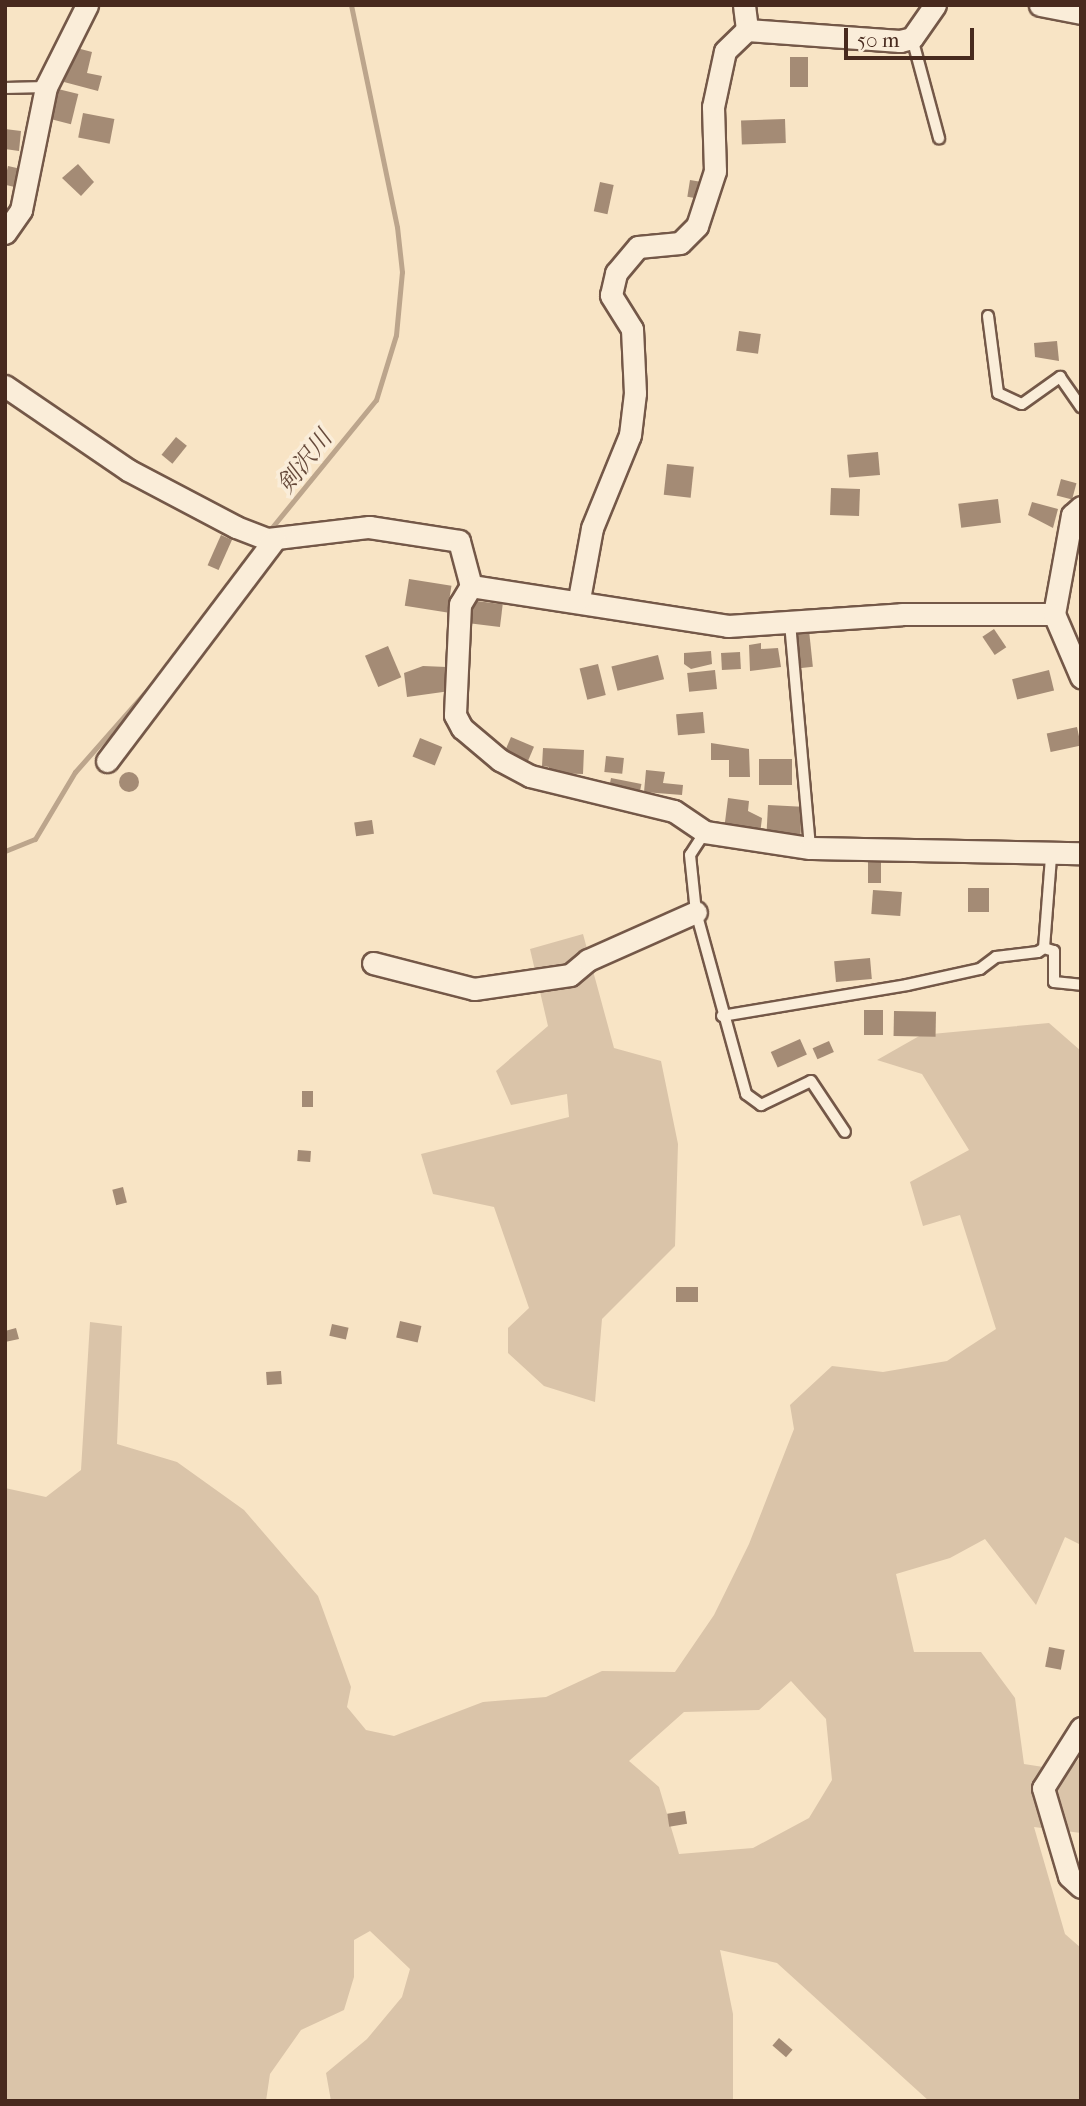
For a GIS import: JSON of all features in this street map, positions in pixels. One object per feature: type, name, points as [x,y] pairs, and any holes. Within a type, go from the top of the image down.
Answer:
[{"type":"street","points":[[5,233],[21,210],[46,87],[87,5]]},
{"type":"street","points":[[579,600],[592,528],[630,435],[635,393],[632,329],[611,295],[616,273],[638,247],[680,243],[697,226],[715,172],[713,107],[719,63],[747,30],[744,5]]},
{"type":"street","points":[[747,30],[794,30],[855,40],[912,38],[934,5]]},
{"type":"street","points":[[1040,5],[1081,13]]},
{"type":"street","points":[[5,386],[128,470],[267,538],[369,527],[459,541],[471,586],[460,604],[454,707],[462,728],[530,776],[674,811],[705,832],[810,848],[1051,857],[1081,853]]},
{"type":"street","points":[[1081,507],[1072,515],[1054,614],[1081,677]]},
{"type":"street","points":[[107,761],[167,670],[267,538]]},
{"type":"street","points":[[471,586],[579,600],[728,626],[902,614],[1054,614]]},
{"type":"street","points":[[373,963],[474,989],[570,975],[588,960],[696,912]]},
{"type":"street","points":[[1081,1728],[1043,1788],[1069,1876],[1081,1887]]},
{"type":"lane","points":[[912,38],[939,138]]},
{"type":"lane","points":[[5,88],[46,87]]},
{"type":"lane","points":[[988,316],[998,393],[1022,404],[1060,377],[1081,407]]},
{"type":"lane","points":[[789,623],[810,848]]},
{"type":"lane","points":[[705,832],[690,855],[696,912],[722,1016],[746,1094],[761,1104],[811,1082],[845,1132]]},
{"type":"lane","points":[[1044,948],[1051,857]]},
{"type":"lane","points":[[722,1016],[908,985],[1044,948],[1054,951],[1054,982],[1081,985]]},
{"type":"shaded area","points":[[583,934],[614,1048],[661,1061],[678,1144],[675,1246],[602,1319],[595,1402],[544,1386],[508,1353],[508,1328],[529,1308],[494,1207],[433,1194],[421,1154],[569,1117],[567,1094],[511,1105],[496,1071],[548,1026],[530,949]]},
{"type":"shaded area","points":[[1049,1023],[1081,1051],[1081,1545],[1065,1537],[1036,1605],[985,1539],[950,1558],[896,1574],[914,1652],[981,1652],[1015,1698],[1024,1764],[1069,1771],[1081,1756],[1081,1833],[1034,1827],[1065,1934],[1081,1948],[1081,2101],[929,2101],[777,1963],[720,1950],[733,2014],[733,2101],[331,2101],[326,2073],[367,2039],[402,1997],[410,1969],[370,1931],[354,1940],[354,1977],[344,2010],[301,2030],[270,2074],[266,2101],[5,2101],[5,1488],[46,1497],[81,1470],[90,1322],[122,1326],[117,1444],[177,1462],[244,1510],[318,1596],[351,1687],[347,1707],[366,1730],[394,1736],[483,1702],[546,1697],[602,1671],[675,1672],[714,1615],[749,1544],[794,1429],[790,1405],[832,1366],[883,1372],[947,1361],[996,1329],[960,1215],[923,1226],[910,1182],[969,1150],[922,1074],[877,1060],[921,1035]],"holes":[[[791,1681],[826,1719],[832,1780],[809,1818],[753,1848],[679,1854],[659,1787],[629,1761],[684,1712],[759,1710]]]},
{"type":"building","points":[[73,47],[92,52],[87,73],[102,76],[98,91],[64,82]]},
{"type":"building","points":[[790,57],[808,57],[808,87],[790,87]]},
{"type":"building","points":[[58,89],[78,94],[71,124],[51,119]]},
{"type":"building","points":[[83,113],[114,119],[110,144],[78,138]]},
{"type":"building","points":[[785,119],[786,143],[742,145],[741,121]]},
{"type":"building","points":[[5,129],[21,131],[19,151],[5,149]]},
{"type":"building","points":[[78,164],[94,182],[81,196],[62,178]]},
{"type":"building","points":[[8,166],[25,170],[20,188],[5,185]]},
{"type":"building","points":[[690,180],[702,182],[699,199],[687,197]]},
{"type":"building","points":[[600,182],[614,185],[607,214],[594,211]]},
{"type":"building","points":[[739,331],[761,334],[758,354],[736,351]]},
{"type":"building","points":[[1057,341],[1059,361],[1035,357],[1034,343]]},
{"type":"building","points":[[176,437],[187,446],[172,464],[162,455]]},
{"type":"building","points":[[878,452],[880,475],[849,478],[847,455]]},
{"type":"building","points":[[667,464],[694,467],[691,498],[664,495]]},
{"type":"building","points":[[1061,479],[1076,483],[1072,500],[1057,495]]},
{"type":"building","points":[[831,488],[860,489],[859,516],[830,515]]},
{"type":"building","points":[[998,499],[1001,523],[961,528],[958,504]]},
{"type":"building","points":[[1032,502],[1058,509],[1053,528],[1028,515]]},
{"type":"building","points":[[221,535],[232,540],[219,570],[208,565]]},
{"type":"building","points":[[409,579],[451,586],[447,612],[405,606]]},
{"type":"building","points":[[468,600],[503,604],[500,627],[465,623]]},
{"type":"building","points":[[994,629],[1006,647],[995,655],[982,637]]},
{"type":"building","points":[[809,630],[813,667],[797,668],[793,632]]},
{"type":"building","points":[[761,643],[761,649],[778,648],[781,667],[750,671],[749,645]]},
{"type":"building","points":[[388,646],[401,677],[378,687],[365,656]]},
{"type":"building","points":[[711,651],[712,664],[691,669],[684,664],[684,653]]},
{"type":"building","points":[[740,652],[741,669],[722,670],[721,653]]},
{"type":"building","points":[[658,655],[664,679],[617,691],[611,667]]},
{"type":"building","points":[[598,664],[606,695],[587,700],[580,669]]},
{"type":"building","points":[[423,666],[447,667],[450,691],[407,697],[404,673]]},
{"type":"building","points":[[715,670],[717,689],[689,692],[687,673]]},
{"type":"building","points":[[1049,670],[1054,690],[1017,700],[1012,679]]},
{"type":"building","points":[[703,712],[705,733],[678,735],[676,714]]},
{"type":"building","points":[[1077,727],[1081,746],[1051,752],[1047,733]]},
{"type":"building","points":[[511,737],[534,747],[527,764],[504,754]]},
{"type":"building","points":[[420,738],[442,747],[435,766],[413,757]]},
{"type":"building","points":[[711,743],[749,749],[750,777],[729,777],[729,760],[711,760]]},
{"type":"building","points":[[543,748],[584,750],[583,774],[549,773],[549,767],[542,766]]},
{"type":"building","points":[[606,756],[624,758],[622,774],[604,772]]},
{"type":"building","points":[[759,759],[792,759],[792,785],[759,785]]},
{"type":"building","points":[[646,770],[665,772],[663,783],[683,785],[682,795],[644,792]]},
{"type":"building","points":[[125,772],[133,772],[139,782],[133,792],[125,792],[119,786],[119,778]]},
{"type":"building","points":[[611,778],[641,784],[638,800],[608,794]]},
{"type":"building","points":[[728,798],[749,801],[748,811],[762,818],[760,834],[724,830]]},
{"type":"building","points":[[768,805],[802,807],[800,835],[767,833]]},
{"type":"building","points":[[372,820],[374,834],[356,836],[354,823]]},
{"type":"building","points":[[868,858],[881,858],[881,883],[868,883]]},
{"type":"building","points":[[968,888],[989,888],[989,912],[968,912]]},
{"type":"building","points":[[873,890],[902,892],[900,916],[871,914]]},
{"type":"building","points":[[870,958],[872,979],[836,982],[834,961]]},
{"type":"building","points":[[864,1010],[883,1010],[883,1035],[864,1035]]},
{"type":"building","points":[[894,1011],[936,1012],[936,1037],[894,1036]]},
{"type":"building","points":[[800,1039],[807,1055],[778,1068],[771,1052]]},
{"type":"building","points":[[829,1041],[834,1052],[817,1059],[813,1048]]},
{"type":"building","points":[[302,1091],[313,1091],[313,1107],[302,1107]]},
{"type":"building","points":[[298,1150],[311,1151],[310,1162],[297,1161]]},
{"type":"building","points":[[123,1187],[127,1203],[116,1205],[112,1190]]},
{"type":"building","points":[[676,1287],[698,1287],[698,1302],[676,1302]]},
{"type":"building","points":[[400,1321],[421,1326],[418,1343],[396,1338]]},
{"type":"building","points":[[332,1324],[349,1328],[346,1340],[329,1336]]},
{"type":"building","points":[[16,1328],[19,1339],[5,1342],[5,1331]]},
{"type":"building","points":[[281,1371],[282,1384],[267,1385],[266,1372]]},
{"type":"building","points":[[1049,1647],[1065,1650],[1061,1670],[1045,1667]]},
{"type":"building","points":[[685,1811],[687,1824],[669,1827],[667,1814]]},
{"type":"building","points":[[779,2038],[793,2050],[786,2057],[772,2046]]},
{"type":"waterway","name":"剣沢川","points":[[269,531],[376,400],[396,335],[402,272],[397,227],[351,5]]},
{"type":"waterway","name":"剣沢川","points":[[5,851],[35,839],[75,772],[150,687]]}]
